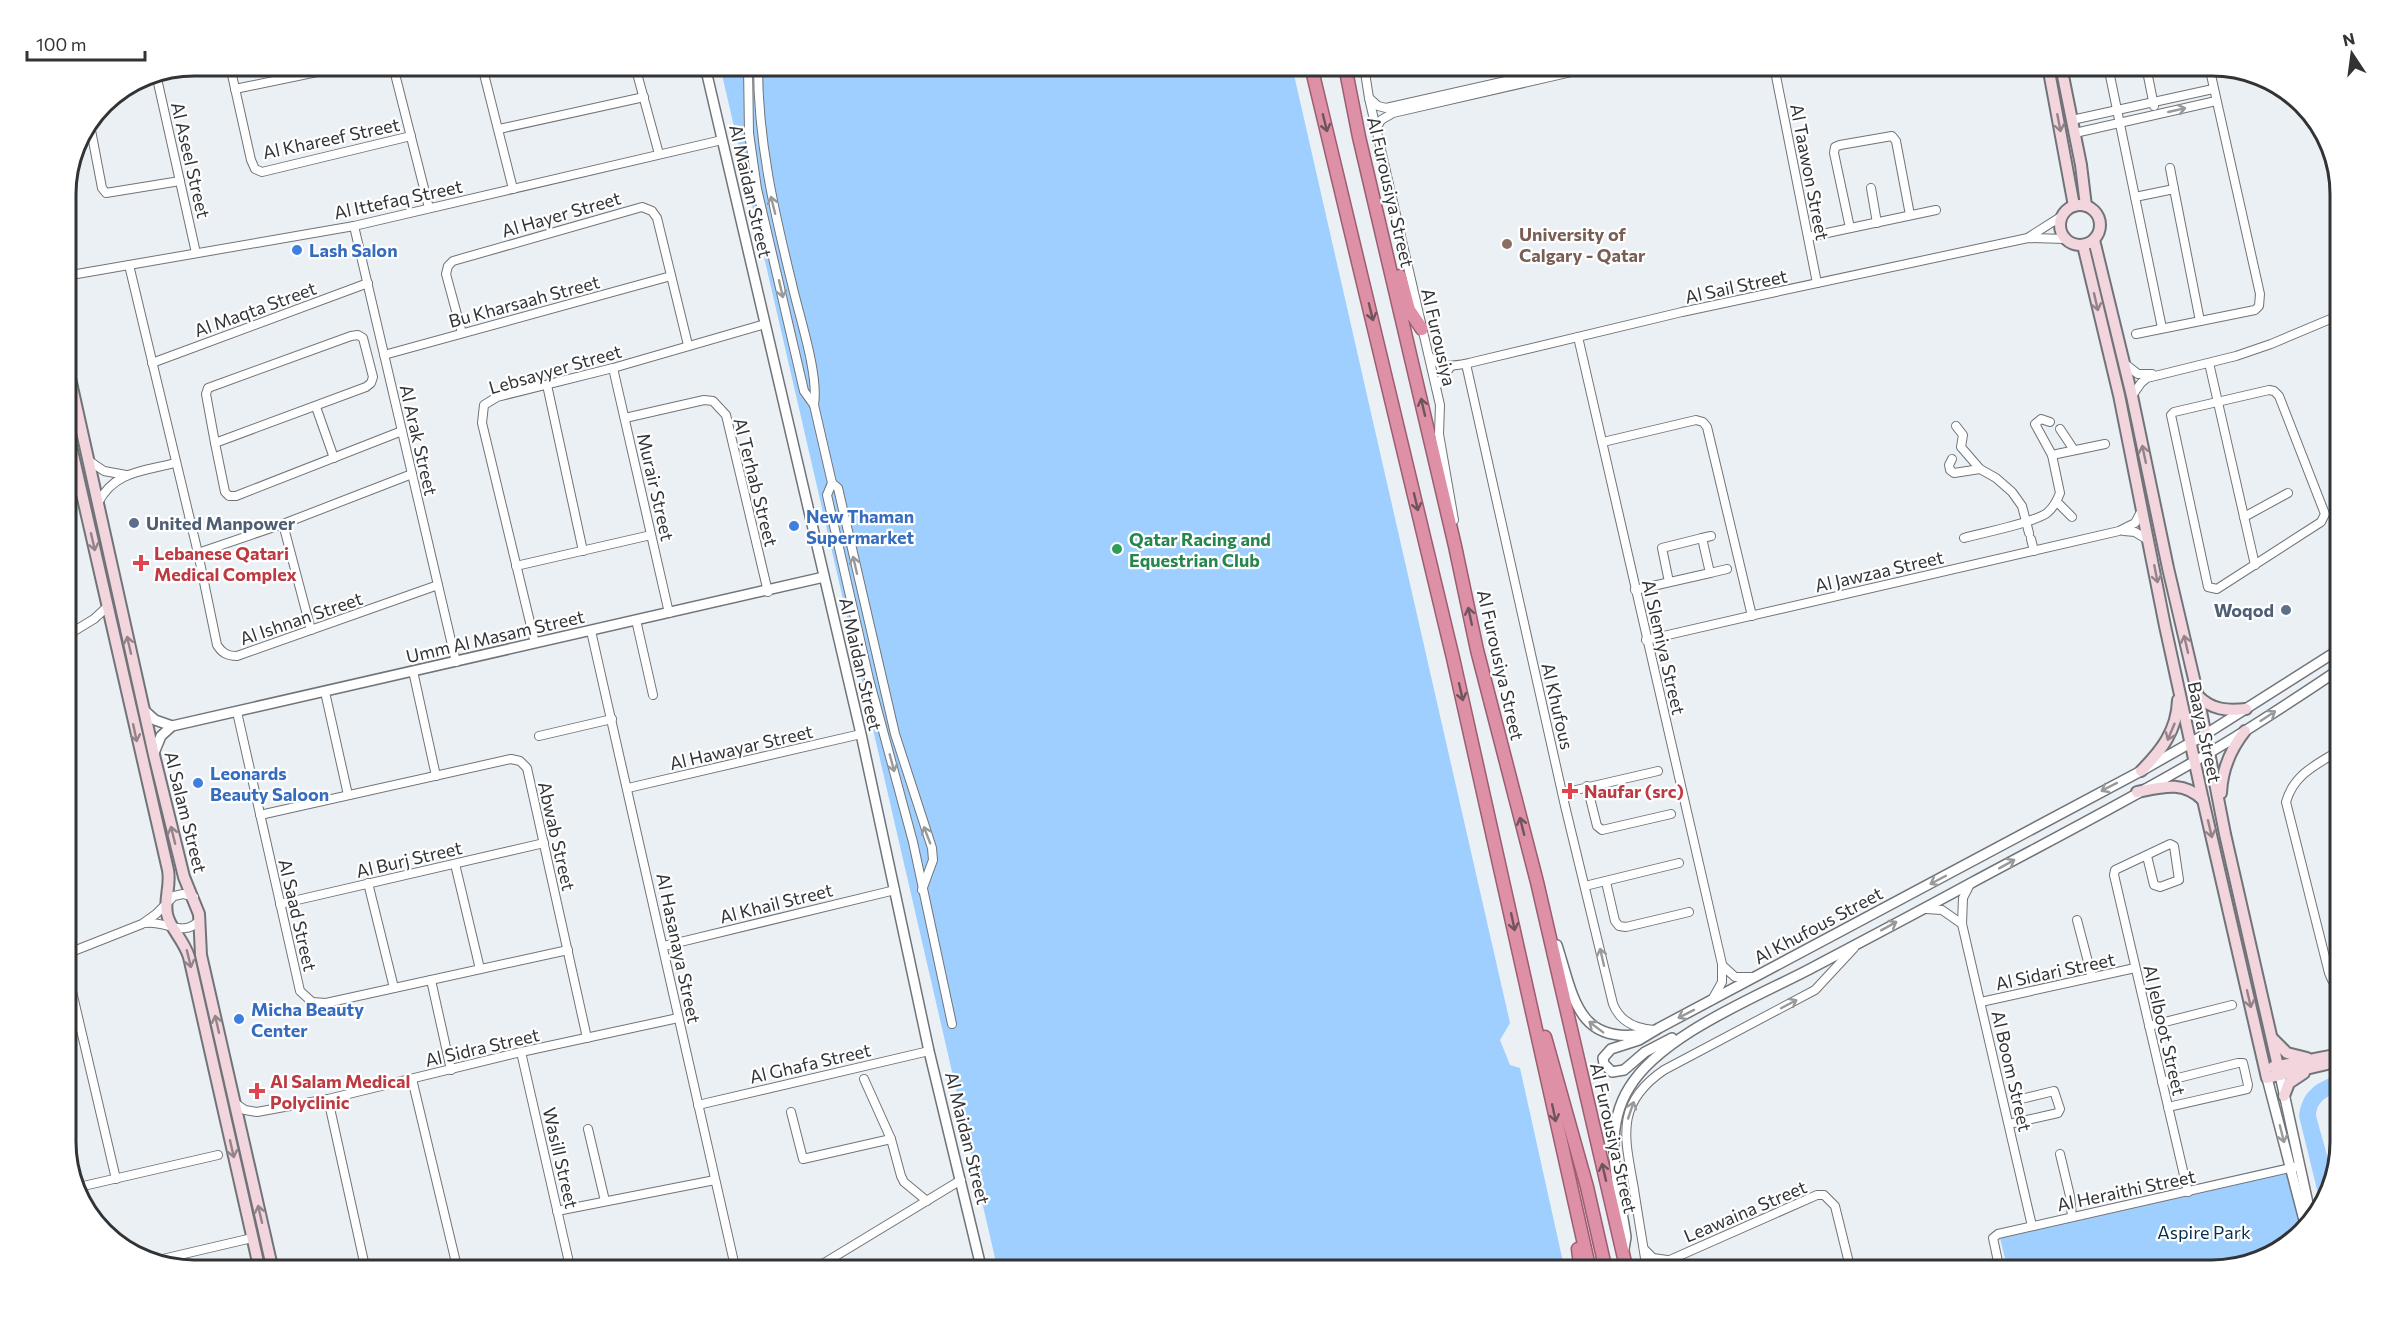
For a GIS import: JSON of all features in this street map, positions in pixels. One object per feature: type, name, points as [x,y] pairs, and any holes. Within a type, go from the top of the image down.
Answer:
[{"type":"highway","points":[[1313,76],[1453,658],[1588,1261]]},
{"type":"highway","name":"Al Furousiya Street","points":[[1347,76],[1477,650],[1536,882],[1624,1261]]},
{"type":"highway","points":[[1359,137],[1379,188],[1409,310],[1422,329]]},
{"type":"highway","points":[[1529,997],[1543,1031],[1570,1122],[1604,1261]]},
{"type":"highway","points":[[1574,1203],[1580,1261]]},
{"type":"main road","points":[[2050,76],[2080,206]]},
{"type":"main road","points":[[2063,76],[2075,133],[2080,206]]},
{"type":"main road","points":[[2080,206],[2096,212],[2100,230],[2094,240],[2077,245],[2066,239],[2060,228],[2062,216],[2080,206]]},
{"type":"main road","name":"Baaya Street","points":[[2094,240],[2132,396],[2278,1071]]},
{"type":"main road","name":"Baaya Street","points":[[2083,245],[2143,507],[2203,800],[2266,1073]]},
{"type":"main road","name":"Al Salam Street","points":[[77,410],[154,754],[184,877],[194,897],[200,920],[201,955],[271,1261]]},
{"type":"main road","name":"Al Salam Street","points":[[77,473],[168,870],[170,888],[167,916],[189,957],[258,1261]]},
{"type":"main road","points":[[2141,771],[2164,746],[2169,736],[2177,716],[2178,682]]},
{"type":"main road","points":[[2198,696],[2215,708],[2246,709]]},
{"type":"main road","points":[[2221,814],[2222,783],[2226,764],[2234,745],[2245,731]]},
{"type":"main road","points":[[2138,792],[2176,786],[2191,790],[2203,800]]},
{"type":"main road","points":[[2270,1033],[2287,1053],[2317,1063]]},
{"type":"main road","points":[[2284,1096],[2289,1083],[2317,1063],[2330,1058]]},
{"type":"main road","points":[[2266,1073],[2330,1062]]},
{"type":"street","name":"Al Khareef Street","points":[[232,76],[251,160],[255,169],[262,172],[411,136]]},
{"type":"street","points":[[235,89],[298,76]]},
{"type":"street","points":[[396,76],[429,208]]},
{"type":"street","points":[[485,76],[513,189]]},
{"type":"street","points":[[638,76],[659,154]]},
{"type":"street","name":"Al Maidan Street","points":[[707,76],[825,577],[929,1051],[980,1261]]},
{"type":"street","points":[[748,76],[748,133],[757,189],[804,391],[814,405],[832,483],[827,495],[869,679],[910,832],[952,1024]]},
{"type":"street","points":[[759,76],[762,139],[770,193],[804,335],[816,395],[814,405]]},
{"type":"street","name":"Al Furousiya","points":[[1366,76],[1436,387],[1441,414],[1439,434],[1453,507],[1455,546]]},
{"type":"street","points":[[1369,99],[1378,106],[1386,108],[1537,76]]},
{"type":"street","points":[[1376,129],[1381,120],[1393,113],[1543,76]]},
{"type":"street","name":"Al Taawon Street","points":[[1776,76],[1817,284]]},
{"type":"street","points":[[2110,76],[2162,328]]},
{"type":"street","points":[[2148,76],[2156,115]]},
{"type":"street","points":[[2136,334],[2255,310],[2259,306],[2260,299],[2211,76]]},
{"type":"street","name":"Al Aseel Street","points":[[158,83],[196,253]]},
{"type":"street","points":[[2072,120],[2213,89]]},
{"type":"street","points":[[498,129],[644,97]]},
{"type":"street","points":[[2075,133],[2216,101]]},
{"type":"street","points":[[2097,115],[2099,128]]},
{"type":"street","points":[[1850,228],[1834,153],[1835,147],[1840,145],[1892,136],[1896,141],[1910,216]]},
{"type":"street","points":[[92,137],[102,188],[106,193],[180,181]]},
{"type":"street","name":"Al Ittefaq Street","points":[[77,274],[354,226],[722,140]]},
{"type":"street","points":[[2170,168],[2200,321]]},
{"type":"street","points":[[1871,188],[1877,223]]},
{"type":"street","points":[[2135,197],[2174,189]]},
{"type":"street","name":"Al Hayer Street","points":[[462,333],[446,274],[448,266],[453,261],[638,208],[649,209],[655,214],[688,345]]},
{"type":"street","points":[[1808,237],[1936,210]]},
{"type":"street","name":"Al Sail Street","points":[[2028,238],[2062,216]]},
{"type":"street","name":"Al Arak Street","points":[[354,226],[456,662]]},
{"type":"street","name":"Al Sail Street","points":[[1451,366],[2028,238],[2066,239]]},
{"type":"street","name":"Al Ishnan Street","points":[[129,265],[218,645],[226,654],[237,656],[438,585]]},
{"type":"street","name":"Bu Kharsaah Street","points":[[384,355],[671,276]]},
{"type":"street","name":"Al Maqta Street","points":[[152,363],[368,284]]},
{"type":"street","points":[[2132,396],[2135,389],[2147,378],[2209,363],[2271,344],[2329,320]]},
{"type":"street","name":"Lebsayyer Street","points":[[535,644],[482,423],[484,405],[497,397],[613,368],[765,324]]},
{"type":"street","points":[[215,443],[372,383],[373,377],[363,338],[358,335],[208,388],[206,394],[215,443],[225,492],[229,496],[236,496],[402,431]]},
{"type":"street","points":[[792,338],[804,335]]},
{"type":"street","name":"Al Slemiya Street","points":[[1578,337],[1722,964],[1722,982],[1712,1000]]},
{"type":"street","points":[[1429,356],[1438,364],[1451,366],[1436,387]]},
{"type":"street","points":[[2124,363],[2138,374],[2162,374]]},
{"type":"street","points":[[2209,363],[2255,565]]},
{"type":"street","name":"Al Khufous","points":[[1466,364],[1563,793],[1615,1009],[1633,1026],[1653,1032]]},
{"type":"street","name":"Murair Street","points":[[613,368],[669,613]]},
{"type":"street","points":[[547,385],[583,551]]},
{"type":"street","points":[[2269,390],[2279,396],[2325,514],[2320,522],[2217,589],[2208,587],[2171,415],[2174,412],[2218,401],[2269,390]]},
{"type":"street","name":"Al Terhab Street","points":[[625,418],[704,400],[713,400],[726,415],[768,592]]},
{"type":"street","points":[[316,406],[333,458]]},
{"type":"street","points":[[1964,538],[2045,515],[2056,502],[2060,493],[2052,455],[2035,424],[2041,419],[2050,422]]},
{"type":"street","points":[[1603,442],[1696,420],[1703,422],[1707,427],[1752,616]]},
{"type":"street","points":[[1956,426],[1963,435],[1949,465],[1950,470],[1954,473],[1980,469]]},
{"type":"street","points":[[2060,429],[2074,450]]},
{"type":"street","points":[[2052,455],[2105,444]]},
{"type":"street","points":[[1956,453],[1996,478],[2012,492],[2022,506],[2034,551]]},
{"type":"street","points":[[88,460],[104,471],[126,476]]},
{"type":"street","points":[[97,504],[107,488],[126,476],[175,463]]},
{"type":"street","points":[[198,553],[283,524],[412,474]]},
{"type":"street","points":[[832,483],[838,488],[895,734],[932,848],[933,860],[922,890]]},
{"type":"street","points":[[2244,518],[2288,493]]},
{"type":"street","points":[[2056,502],[2072,517]]},
{"type":"street","points":[[2119,531],[2135,523],[2143,507]]},
{"type":"street","points":[[283,524],[311,630]]},
{"type":"street","points":[[2119,531],[2135,532],[2149,542]]},
{"type":"street","name":"Al Jawzaa Street","points":[[1646,640],[2119,531]]},
{"type":"street","points":[[516,566],[651,535]]},
{"type":"street","points":[[1669,582],[1662,548],[1711,536]]},
{"type":"street","points":[[1702,538],[1710,573]]},
{"type":"street","points":[[1635,590],[1727,569]]},
{"type":"street","name":"Umm Al Masam Street","points":[[172,726],[768,592],[825,577]]},
{"type":"street","points":[[77,629],[94,619],[107,607]]},
{"type":"street","points":[[94,619],[111,623]]},
{"type":"street","points":[[636,620],[653,695]]},
{"type":"street","name":"Al Hasanaya Street","points":[[591,631],[734,1261]]},
{"type":"street","name":"Al Khufous Street","points":[[1536,882],[1575,1001],[1584,1017],[1595,1028],[1614,1036],[1628,1037],[1653,1032],[2141,771],[2206,734],[2329,656]]},
{"type":"street","points":[[413,671],[436,776]]},
{"type":"street","name":"Al Khufous Street","points":[[1623,1254],[1626,1237],[1614,1152],[1618,1110],[1629,1086],[1652,1059],[1707,1022],[1859,943],[2195,761],[2330,676]]},
{"type":"street","points":[[325,692],[348,795]]},
{"type":"street","points":[[144,710],[155,720],[172,726],[159,740],[154,754]]},
{"type":"street","name":"Al Saad Street","points":[[237,712],[300,991],[312,1002],[326,1003],[568,950]]},
{"type":"street","points":[[538,736],[612,719]]},
{"type":"street","name":"Al Hawayar Street","points":[[628,788],[861,734]]},
{"type":"street","points":[[2330,756],[2309,769],[2291,786],[2286,802],[2330,975]]},
{"type":"street","name":"Abwab Street","points":[[260,815],[512,759],[520,761],[527,768],[587,1038]]},
{"type":"street","points":[[1563,793],[1658,771]]},
{"type":"street","points":[[1587,786],[1597,826],[1602,830],[1671,814]]},
{"type":"street","name":"Al Burj Street","points":[[280,904],[544,843]]},
{"type":"street","points":[[2165,846],[2174,846],[2179,880],[2160,887],[2154,885],[2147,856],[2165,846]]},
{"type":"street","name":"Al Jelboot Street","points":[[2147,856],[2115,870],[2114,875],[2188,1192]]},
{"type":"street","points":[[1585,886],[1679,863]]},
{"type":"street","points":[[455,864],[480,969]]},
{"type":"street","points":[[1606,882],[1615,921],[1619,926],[1626,927],[1689,912]]},
{"type":"street","points":[[368,883],[394,988]]},
{"type":"street","name":"Al Boom Street","points":[[1971,883],[1963,898],[1962,924],[2032,1226]]},
{"type":"street","name":"Al Khail Street","points":[[664,946],[895,890]]},
{"type":"street","points":[[77,950],[142,924],[167,902],[179,895],[194,897]]},
{"type":"street","points":[[1918,910],[1942,910],[1962,924]]},
{"type":"street","points":[[142,924],[161,923],[173,928],[187,929],[200,920]]},
{"type":"street","points":[[2077,920],[2092,977]]},
{"type":"street","points":[[1646,1261],[1625,1144],[1626,1122],[1638,1094],[1647,1082],[1664,1070],[1819,988],[1859,943]]},
{"type":"street","points":[[1722,964],[1735,977],[1756,977]]},
{"type":"street","name":"Al Sidari Street","points":[[1981,1002],[2135,968]]},
{"type":"street","points":[[431,980],[451,1070]]},
{"type":"street","points":[[2149,1026],[2232,1005]]},
{"type":"street","points":[[77,1013],[116,1179]]},
{"type":"street","name":"Al Sidra Street","points":[[257,1112],[328,1099],[521,1052],[678,1018]]},
{"type":"street","points":[[1653,1032],[1606,1052],[1603,1061],[1607,1069],[1612,1072],[1620,1071],[1649,1050],[1707,1022]]},
{"type":"street","name":"Al Ghafa Street","points":[[698,1105],[862,1073],[929,1051]]},
{"type":"street","name":"Wasill Street","points":[[521,1052],[569,1261]]},
{"type":"street","points":[[2162,1082],[2238,1063],[2243,1063],[2245,1066],[2247,1089],[2168,1107]]},
{"type":"street","name":"Baaya Street","points":[[2278,1071],[2304,1216]]},
{"type":"street","points":[[862,1073],[891,1138],[904,1182],[927,1201]]},
{"type":"street","name":"Baaya Street","points":[[2266,1073],[2309,1210]]},
{"type":"street","points":[[412,1079],[456,1261]]},
{"type":"street","points":[[2009,1124],[2058,1113],[2060,1109],[2054,1091],[2021,1099]]},
{"type":"street","points":[[328,1099],[364,1261]]},
{"type":"street","points":[[235,1103],[245,1110],[257,1112]]},
{"type":"street","points":[[241,1129],[247,1118],[257,1112]]},
{"type":"street","points":[[791,1112],[803,1159],[891,1138]]},
{"type":"street","points":[[588,1129],[604,1201]]},
{"type":"street","points":[[2060,1154],[2075,1217]]},
{"type":"street","points":[[85,1186],[218,1155]]},
{"type":"street","name":"Al Heraithi Street","points":[[1998,1261],[1993,1238],[1998,1234],[2295,1167]]},
{"type":"street","points":[[557,1211],[715,1180]]},
{"type":"street","points":[[828,1261],[961,1180]]},
{"type":"street","name":"Leawaina Street","points":[[1644,1248],[1653,1258],[1669,1260],[1817,1195],[1824,1195],[1835,1206],[1849,1261]]},
{"type":"street","points":[[172,1258],[252,1238]]},
{"type":"green space","name":"Qatar Racing and Equestrian Club","points":[[722,76],[1294,76],[1510,1023],[1500,1040],[1510,1065],[1520,1068],[1563,1261],[996,1261]]},
{"type":"green space","points":[[2330,1078],[2330,1096],[2318,1106],[2316,1115],[2328,1161],[2318,1192],[2299,1116],[2307,1094],[2324,1080]]},
{"type":"green space","name":"Aspire Park","points":[[2289,1171],[2300,1220],[2270,1245],[2242,1256],[2211,1261],[2006,1261],[2000,1238]]},
{"type":"place","name":"University of Calgary - Qatar","points":[[1507,244]]},
{"type":"place","name":"Lash Salon","points":[[297,250]]},
{"type":"place","name":"United Manpower","points":[[134,523]]},
{"type":"place","name":"New Thaman Supermarket","points":[[794,526]]},
{"type":"place","name":"Qatar Racing and Equestrian Club","points":[[1117,549]]},
{"type":"place","name":"Lebanese Qatari Medical Complex","points":[[141,563]]},
{"type":"place","name":"Woqod","points":[[2286,610]]},
{"type":"place","name":"Leonards Beauty Saloon","points":[[198,783]]},
{"type":"place","name":"Naufar (src)","points":[[1570,791]]},
{"type":"place","name":"Micha Beauty Center","points":[[239,1019]]},
{"type":"place","name":"Al Salam Medical Polyclinic","points":[[257,1091]]}]
